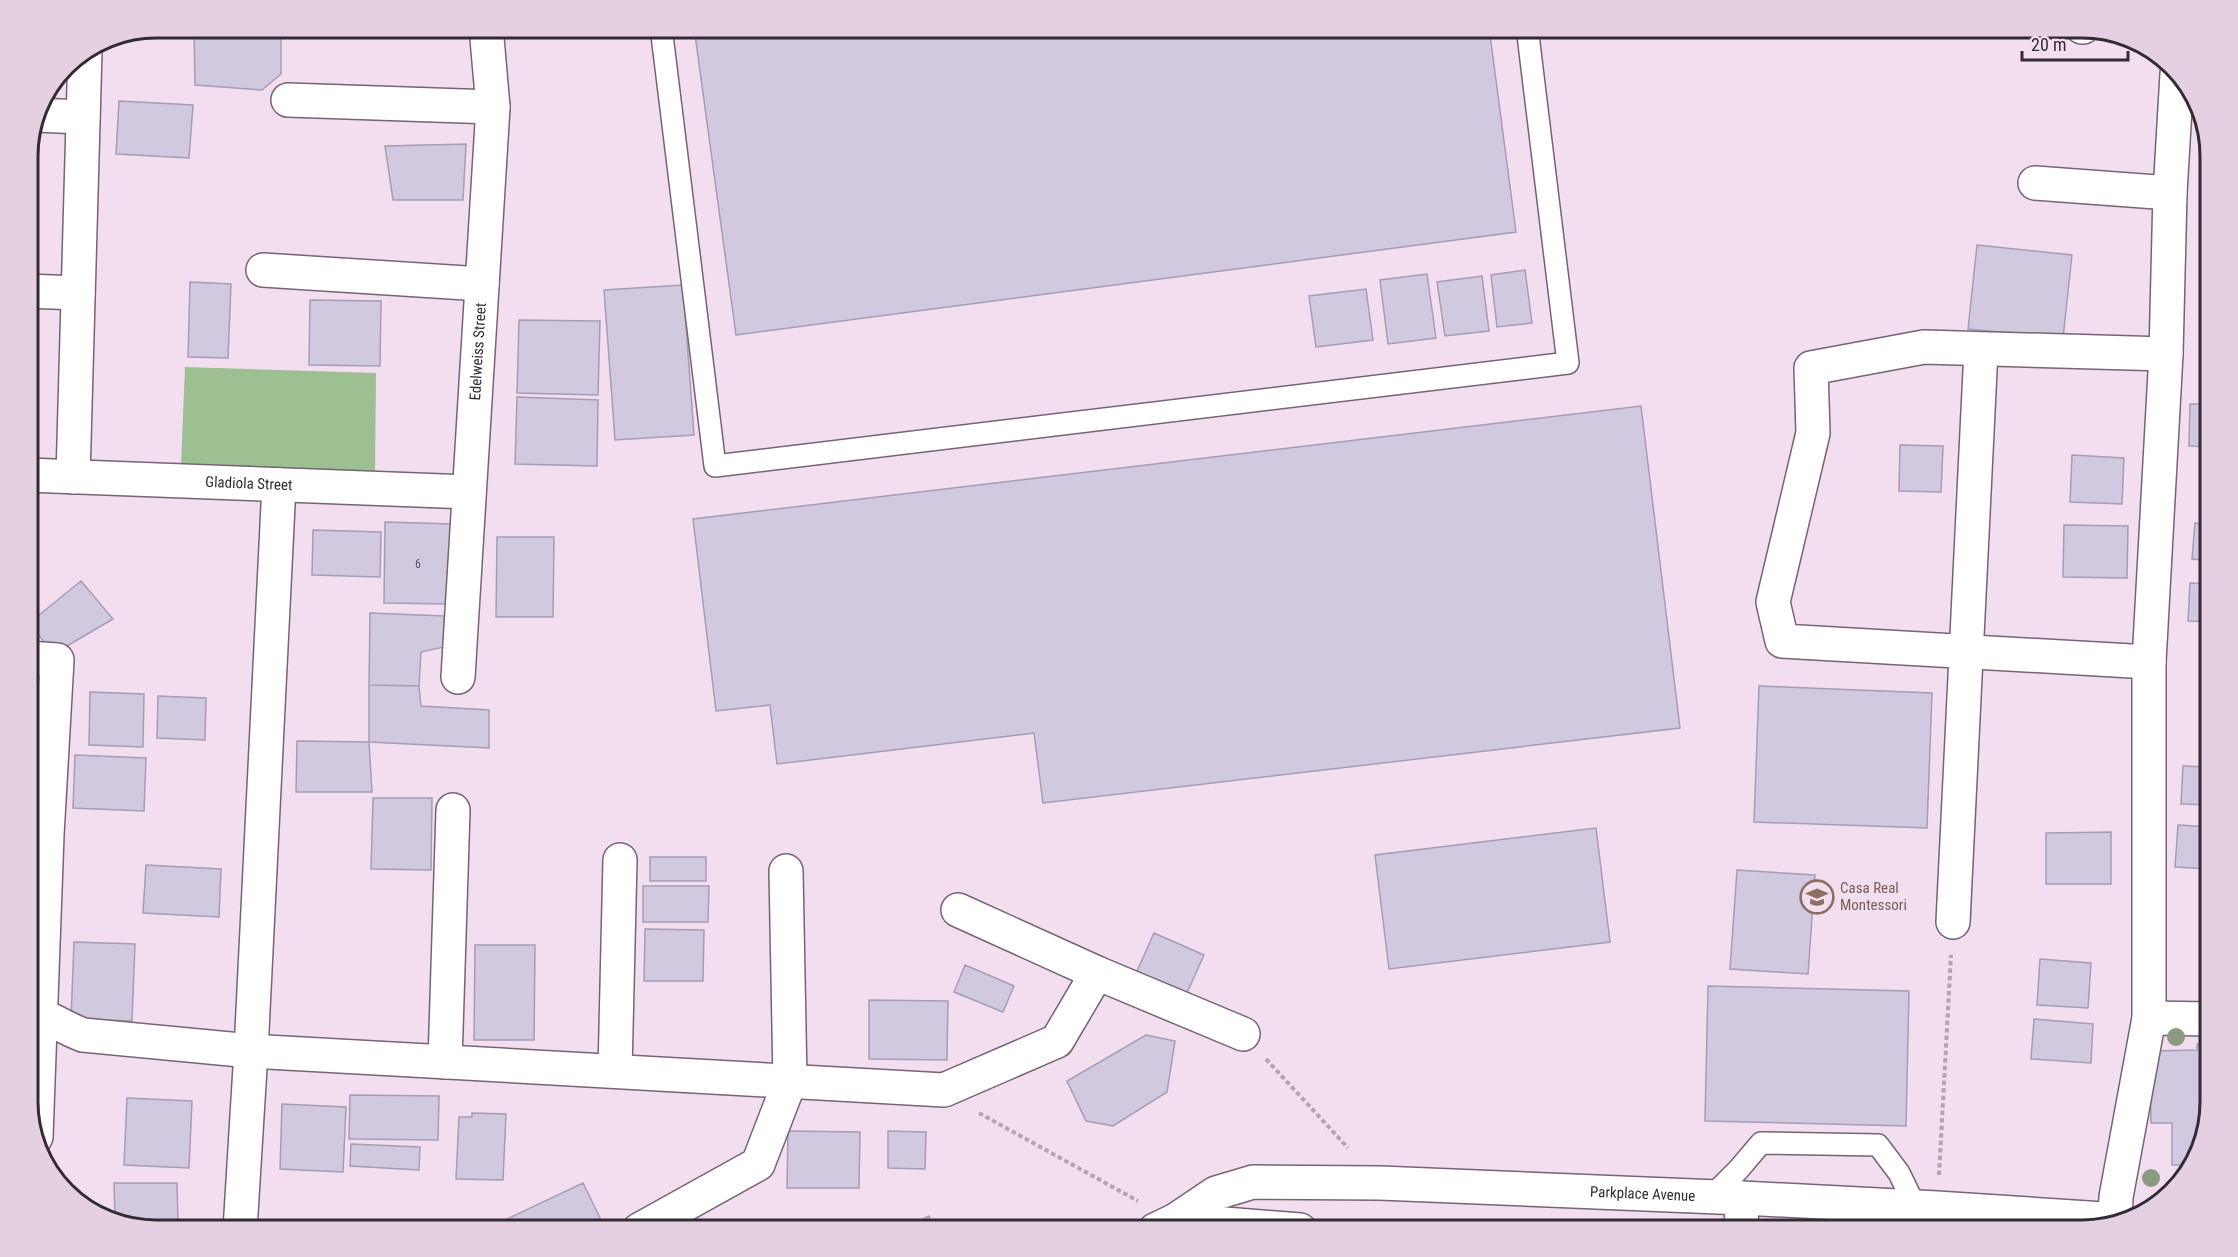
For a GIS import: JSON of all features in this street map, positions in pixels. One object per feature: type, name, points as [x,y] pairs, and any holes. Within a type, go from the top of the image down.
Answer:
[{"type":"street","name":"Edelweiss Street","points":[[458,677],[493,107],[487,38]]},
{"type":"street","points":[[73,477],[85,61]]},
{"type":"street","points":[[2116,1214],[2116,1197],[2149,1018],[2149,662],[2166,354],[2170,193],[2176,85]]},
{"type":"street","points":[[288,100],[493,107]]},
{"type":"street","points":[[45,115],[83,117]]},
{"type":"street","points":[[2035,183],[2170,193]]},
{"type":"street","points":[[263,270],[482,284]]},
{"type":"street","points":[[38,291],[78,293]]},
{"type":"street","points":[[2149,662],[1782,641],[1773,602],[1813,433],[1811,368],[1924,347],[2166,354]]},
{"type":"street","points":[[1953,922],[1981,350]]},
{"type":"street","name":"Gladiola Street","points":[[38,475],[469,492]]},
{"type":"street","points":[[241,1220],[279,485]]},
{"type":"street","points":[[38,659],[57,660],[38,825]]},
{"type":"street","points":[[445,1062],[453,810]]},
{"type":"street","points":[[615,1071],[620,860]]},
{"type":"street","points":[[657,1220],[758,1164],[790,1081],[786,871]]},
{"type":"street","points":[[958,910],[1097,973],[1243,1034]]},
{"type":"street","points":[[38,1015],[83,1035],[251,1051],[944,1090],[1057,1041],[1097,973]]},
{"type":"street","points":[[2149,1018],[2200,1019]]},
{"type":"street","name":"Parkplace Avenue","points":[[1174,1220],[1216,1193],[1252,1182],[1380,1183],[1731,1209],[1926,1207],[2094,1218]]},
{"type":"lane","points":[[662,38],[715,466],[1568,363],[1528,38]]},
{"type":"lane","points":[[1731,1209],[1739,1169],[1761,1143],[1878,1145],[1926,1207]]},
{"type":"path","points":[[1926,1207],[1953,922]]},
{"type":"path","points":[[1243,1034],[1380,1183]]},
{"type":"path","points":[[944,1090],[1158,1220]]},
{"type":"green space","points":[[185,367],[376,373],[375,473],[181,465]]},
{"type":"building","points":[[194,38],[281,38],[281,74],[262,90],[195,85]]},
{"type":"building","points":[[696,38],[1490,38],[1516,232],[736,335]]},
{"type":"building","points":[[119,101],[193,105],[189,158],[116,154]]},
{"type":"building","points":[[466,144],[463,200],[393,200],[385,146]]},
{"type":"building","points":[[1977,245],[2072,255],[2063,338],[1968,329]]},
{"type":"building","points":[[1525,270],[1532,323],[1497,327],[1491,275]]},
{"type":"building","points":[[1427,274],[1436,338],[1388,344],[1380,280]]},
{"type":"building","points":[[1482,276],[1489,331],[1445,336],[1437,282]]},
{"type":"building","points":[[190,282],[231,284],[228,358],[188,357]]},
{"type":"building","points":[[683,285],[694,435],[615,440],[604,290]]},
{"type":"building","points":[[1366,289],[1373,340],[1316,347],[1309,296]]},
{"type":"building","points":[[310,300],[381,301],[380,366],[309,365]]},
{"type":"building","points":[[519,320],[600,321],[598,395],[517,393]]},
{"type":"building","points":[[517,397],[598,400],[597,466],[515,464]]},
{"type":"building","points":[[2190,404],[2200,404],[2200,446],[2189,446]]},
{"type":"building","points":[[1641,406],[1680,728],[1043,803],[1034,733],[777,764],[770,705],[716,711],[693,519]]},
{"type":"building","points":[[1900,445],[1943,446],[1941,492],[1899,491]]},
{"type":"building","points":[[2072,455],[2124,458],[2122,504],[2070,502]]},
{"type":"building","points":[[385,522],[453,524],[451,604],[384,603]]},
{"type":"building","points":[[2195,523],[2200,524],[2200,560],[2192,559]]},
{"type":"building","points":[[2064,525],[2128,526],[2127,578],[2063,577]]},
{"type":"building","points":[[313,530],[381,532],[380,577],[312,575]]},
{"type":"building","points":[[497,537],[554,537],[553,617],[496,617]]},
{"type":"building","points":[[81,581],[113,619],[55,653],[38,635],[38,616]]},
{"type":"building","points":[[2190,583],[2200,583],[2200,622],[2188,621]]},
{"type":"building","points":[[370,613],[444,616],[444,647],[421,652],[419,686],[369,685]]},
{"type":"building","points":[[369,685],[419,686],[421,706],[489,710],[489,748],[369,742]]},
{"type":"building","points":[[1759,686],[1932,693],[1927,828],[1754,822]]},
{"type":"building","points":[[90,692],[144,694],[143,747],[89,745]]},
{"type":"building","points":[[158,696],[206,698],[205,740],[157,738]]},
{"type":"building","points":[[297,741],[369,742],[372,792],[296,792]]},
{"type":"building","points":[[75,755],[146,758],[144,811],[73,808]]},
{"type":"building","points":[[2183,766],[2200,767],[2200,805],[2181,804]]},
{"type":"building","points":[[373,798],[432,798],[431,870],[371,869]]},
{"type":"building","points":[[2178,825],[2200,826],[2200,868],[2175,867]]},
{"type":"building","points":[[1596,828],[1610,942],[1389,969],[1375,855]]},
{"type":"building","points":[[2111,832],[2111,884],[2046,884],[2046,833]]},
{"type":"building","points":[[650,857],[706,857],[706,881],[650,881]]},
{"type":"building","points":[[146,865],[221,869],[219,917],[143,913]]},
{"type":"building","points":[[1737,870],[1815,875],[1808,974],[1730,969]]},
{"type":"building","points":[[643,886],[709,886],[708,922],[643,922]]},
{"type":"building","points":[[645,929],[704,930],[703,981],[644,981]]},
{"type":"building","points":[[1154,933],[1204,955],[1183,1002],[1133,980]]},
{"type":"building","points":[[74,942],[135,944],[132,1021],[71,1019]]},
{"type":"building","points":[[475,945],[535,945],[534,1040],[474,1040]]},
{"type":"building","points":[[2040,959],[2091,963],[2088,1008],[2037,1005]]},
{"type":"building","points":[[965,965],[1014,986],[1003,1012],[954,992]]},
{"type":"building","points":[[1708,986],[1909,991],[1906,1126],[1705,1121]]},
{"type":"building","points":[[869,1000],[948,1001],[947,1060],[869,1059]]},
{"type":"building","points":[[2034,1019],[2093,1024],[2091,1063],[2031,1059]]},
{"type":"building","points":[[1146,1035],[1175,1041],[1167,1092],[1113,1126],[1086,1121],[1067,1081]]},
{"type":"building","points":[[2197,1044],[2200,1044],[2200,1101],[2196,1132],[2192,1147],[2182,1165],[2172,1165],[2172,1123],[2151,1123],[2150,1051],[2197,1050]]},
{"type":"building","points":[[350,1095],[439,1096],[438,1140],[349,1139]]},
{"type":"building","points":[[127,1098],[192,1101],[189,1168],[124,1165]]},
{"type":"building","points":[[282,1104],[346,1107],[343,1172],[280,1169]]},
{"type":"building","points":[[472,1113],[506,1114],[503,1180],[456,1179],[459,1117],[472,1117]]},
{"type":"building","points":[[788,1131],[860,1132],[859,1188],[787,1188]]},
{"type":"building","points":[[888,1131],[926,1132],[925,1169],[888,1168]]},
{"type":"building","points":[[351,1144],[420,1147],[419,1170],[350,1166]]},
{"type":"building","points":[[114,1183],[177,1183],[178,1220],[156,1220],[115,1212]]},
{"type":"building","points":[[583,1183],[601,1220],[507,1220]]},
{"type":"place","name":"Casa Real Montessori","points":[[1817,897]]}]
